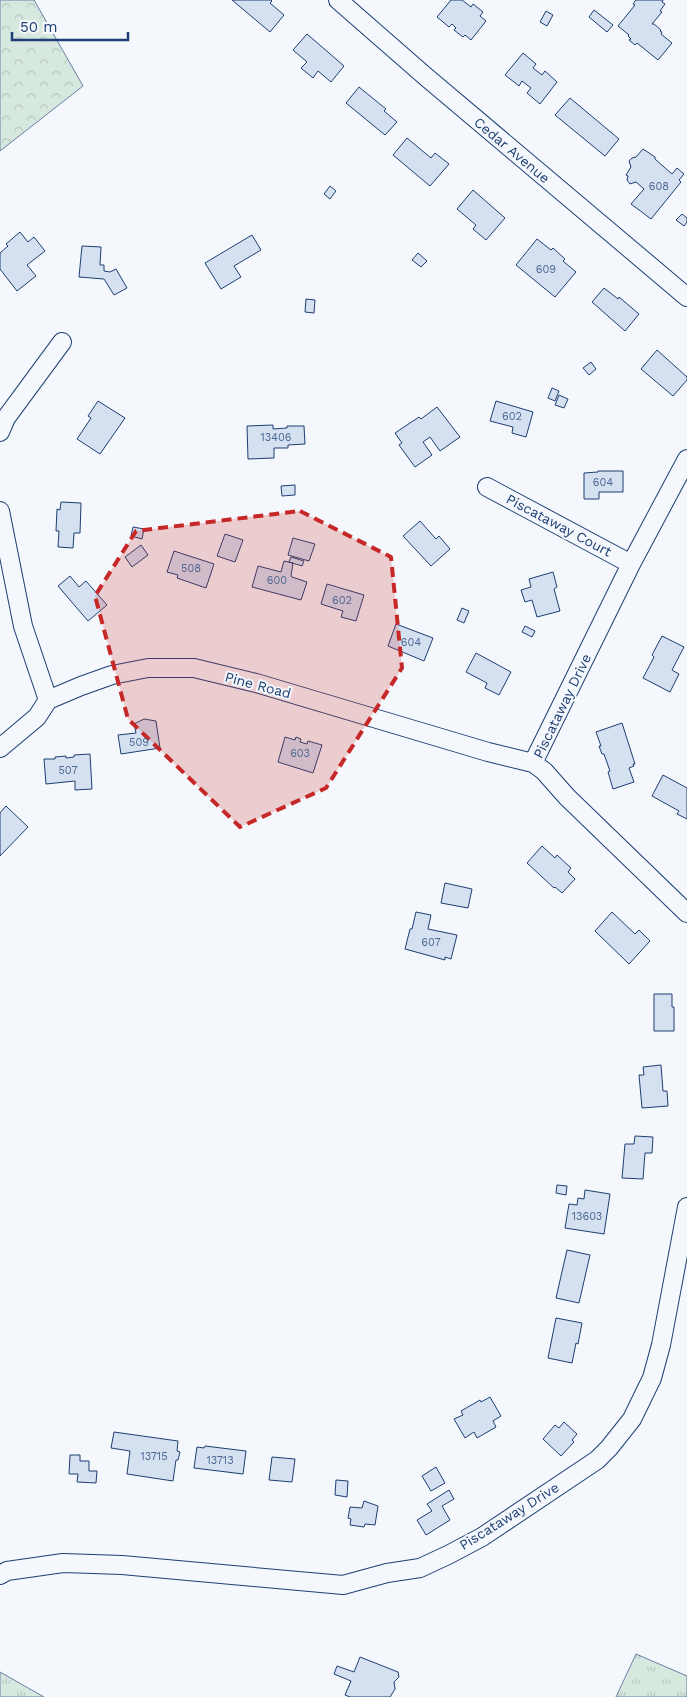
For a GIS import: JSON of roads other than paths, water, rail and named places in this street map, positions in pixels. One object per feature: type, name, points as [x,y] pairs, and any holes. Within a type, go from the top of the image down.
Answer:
[{"type":"street","name":"Cedar Avenue","points":[[338,0],[687,297]]},
{"type":"street","points":[[0,432],[6,418],[62,342]]},
{"type":"street","name":"Piscataway Drive","points":[[687,459],[631,564],[533,763],[544,771],[567,797],[687,913]]},
{"type":"street","name":"Piscataway Court","points":[[486,486],[631,564]]},
{"type":"street","points":[[0,511],[23,626],[48,700],[37,717],[0,748]]},
{"type":"street","name":"Pine Road","points":[[48,700],[112,675],[148,668],[194,668],[256,683],[488,752],[533,763]]},
{"type":"street","name":"Piscataway Drive","points":[[0,1575],[7,1571],[63,1563],[122,1565],[342,1585],[387,1572],[420,1568],[482,1537],[597,1460],[610,1448],[632,1418],[652,1378],[661,1345],[687,1207]]}]
